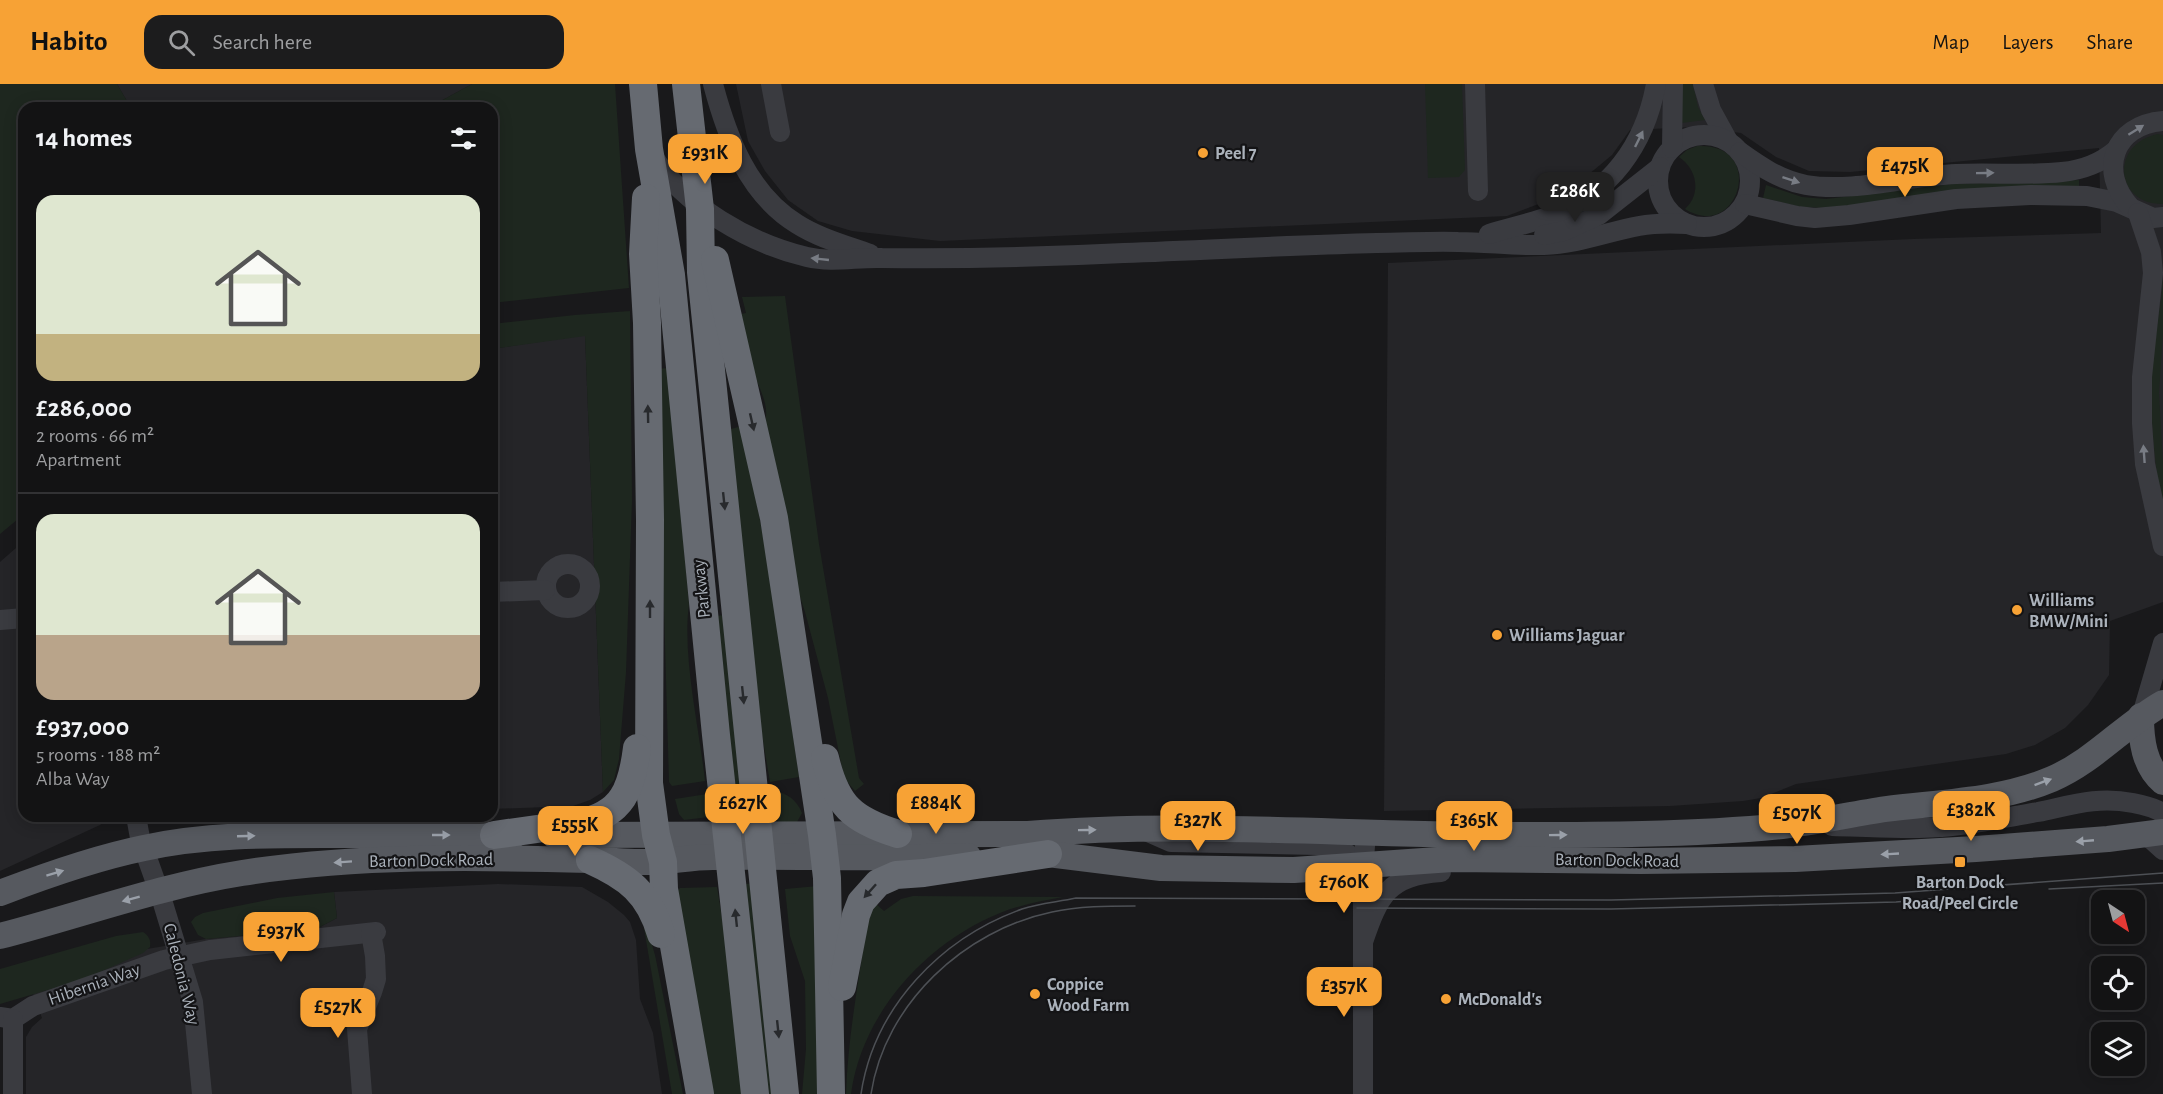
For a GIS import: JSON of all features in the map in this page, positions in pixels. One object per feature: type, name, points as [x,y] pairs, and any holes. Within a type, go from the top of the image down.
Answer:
[{"type":"highway","points":[[643,84],[649,149],[643,254],[658,277],[647,323],[650,520],[649,783],[656,835],[663,862],[664,889],[697,1082]]},
{"type":"highway","points":[[686,84],[700,207],[716,316],[774,518],[824,846],[831,1094]]},
{"type":"highway","name":"Parkway","points":[[658,277],[675,325],[755,1094]]},
{"type":"highway","name":"Parkway","points":[[716,316],[747,736],[786,1094]]},
{"type":"highway","points":[[785,589],[834,790],[850,811],[863,821],[898,834]]},
{"type":"highway","points":[[495,835],[590,821],[600,818],[616,806],[628,790],[632,780],[650,653]]},
{"type":"highway","points":[[830,1051],[856,915],[861,902],[871,889],[878,883],[896,875],[924,873],[1048,854]]},
{"type":"highway","points":[[590,860],[613,870],[628,881],[639,891],[652,910],[660,933],[697,1082]]},
{"type":"main road","name":"Barton Dock Road","points":[[0,936],[159,892],[241,873],[343,861],[420,858],[663,862],[824,846],[898,834],[1028,834],[1142,830],[1501,835],[1604,834],[1785,825],[2017,792],[2054,778],[2081,763],[2149,711]]},
{"type":"main road","points":[[2149,711],[2141,734],[2145,751],[2158,777]]},
{"type":"main road","name":"Barton Dock Road","points":[[0,892],[144,848],[229,837],[656,835],[824,846],[906,858],[1048,854],[1161,868],[1294,870],[1338,867],[1363,876],[1397,862],[1452,859],[1650,861],[1795,859],[1987,849],[2153,833]]},
{"type":"street","points":[[713,84],[725,127],[738,157],[766,198],[797,224],[879,258]]},
{"type":"street","points":[[771,84],[780,132]]},
{"type":"street","points":[[1475,84],[1478,191]]},
{"type":"street","points":[[1458,242],[1551,216],[1597,189],[1618,169],[1635,147],[1647,122],[1656,84]]},
{"type":"street","points":[[1672,148],[1673,84]]},
{"type":"street","points":[[649,149],[669,177],[700,207],[747,235],[787,252],[809,258],[828,260],[994,259],[1332,244],[1458,242],[1544,245],[1593,238],[1636,226],[1657,223],[1707,227],[1726,222],[1737,214],[1749,194],[1750,172],[1711,110],[1703,84]]},
{"type":"street","points":[[1687,224],[1668,211],[1662,201],[1658,178],[1660,167],[1672,148],[1684,139],[1699,135],[1713,136],[1734,146],[1765,170],[1784,178],[1825,187],[1956,174],[2063,172],[2096,164],[2106,159],[2133,130],[2147,123],[2163,121]]},
{"type":"street","points":[[2116,150],[2112,165],[2113,181],[2119,195],[2134,210],[2151,252],[2153,273],[2142,377],[2142,423],[2145,464],[2163,546]]},
{"type":"street","points":[[1489,234],[1543,235],[1583,224],[1614,205],[1660,167]]},
{"type":"street","points":[[1745,204],[1815,218],[1849,215],[1921,202],[2006,196],[2087,196],[2104,199],[2153,218],[2163,218]]},
{"type":"street","points":[[498,592],[545,590]]},
{"type":"street","points":[[0,620],[18,618]]},
{"type":"street","points":[[2149,711],[2163,643]]},
{"type":"street","points":[[2158,777],[2163,804]]},
{"type":"street","points":[[1785,825],[1908,829],[1999,819],[2075,802],[2102,799],[2115,799],[2151,806],[2163,813]]},
{"type":"street","name":"Caledonia Way","points":[[138,822],[195,1013],[202,1094]]},
{"type":"street","points":[[1142,830],[1171,842],[1317,845],[1338,848],[1350,854],[1363,876]]},
{"type":"street","points":[[1363,1094],[1363,876],[1366,833]]},
{"type":"street","points":[[2153,833],[2152,840],[2163,850]]},
{"type":"street","points":[[1363,942],[1375,908],[1381,899],[1392,887],[1414,875],[1454,870],[1571,872],[1614,870],[1650,861]]},
{"type":"street","name":"Hibernia Way","points":[[13,1094],[6,1018],[33,1006],[164,960],[210,950],[374,933],[376,979],[357,1029],[362,1094]]},
{"type":"shaded area","points":[[0,84],[117,84],[128,102],[18,102],[18,519],[0,534]]},
{"type":"shaded area","points":[[117,84],[472,84],[439,102],[128,102]]},
{"type":"shaded area","points":[[472,84],[615,84],[629,288],[498,302],[498,102],[439,102]]},
{"type":"shaded area","points":[[736,84],[2163,84],[2163,602],[2110,621],[2109,675],[2088,705],[2065,728],[2035,745],[2006,754],[1796,784],[1761,798],[1743,801],[1670,806],[1384,811],[1388,263],[1913,239],[2101,233],[2099,148],[1850,172],[1809,171],[1776,157],[1741,133],[1693,127],[1630,130],[1612,155],[1565,194],[1507,216],[940,241],[852,231],[818,221],[788,200],[765,171],[748,141]]},
{"type":"shaded area","points":[[1425,84],[1462,84],[1465,170],[1459,177],[1428,178]]},
{"type":"shaded area","points":[[1680,84],[1693,84],[1698,107],[1705,120],[1681,123]]},
{"type":"shaded area","points":[[2158,134],[2163,135],[2163,204],[2147,202],[2135,195],[2127,185],[2124,173],[2125,161],[2131,149],[2142,140]]},
{"type":"shaded area","points":[[1697,146],[1719,149],[1733,159],[1739,173],[1738,189],[1731,203],[1720,213],[1704,216],[1685,209],[1694,196],[1695,182],[1690,168],[1679,157],[1687,150]]},
{"type":"shaded area","points":[[2079,180],[2079,190],[1827,208],[1801,207],[1763,198],[1766,185],[1802,197],[1826,199],[1952,184]]},
{"type":"shaded area","points":[[2163,275],[2163,333],[2159,393],[2163,514],[2153,441],[2151,386]]},
{"type":"shaded area","points":[[785,296],[819,544],[859,778],[864,784],[855,791],[844,778],[828,698],[792,572],[765,422],[765,402],[751,364],[741,314],[746,313],[742,297]]},
{"type":"shaded area","points":[[630,311],[632,500],[626,672],[619,759],[614,780],[603,792],[585,336],[498,348],[498,323]]},
{"type":"shaded area","points":[[585,335],[603,792],[573,806],[498,809],[498,348]]},
{"type":"shaded area","points":[[668,368],[689,604],[687,625],[689,669],[705,781],[672,786],[669,782],[657,369]]},
{"type":"shaded area","points":[[742,426],[769,567],[799,777],[770,782],[759,717],[727,430]]},
{"type":"shaded area","points":[[18,546],[18,822],[103,822],[0,871],[0,562]]},
{"type":"shaded area","points":[[725,615],[748,820],[738,821],[715,616]]},
{"type":"shaded area","points":[[773,791],[783,793],[800,808],[802,813],[793,829],[779,829]]},
{"type":"shaded area","points":[[707,794],[709,817],[684,820],[679,814],[675,799]]},
{"type":"shaded area","points":[[755,883],[777,1094],[768,1094],[745,884]]},
{"type":"shaded area","points":[[498,884],[582,887],[608,902],[630,922],[636,940],[640,999],[653,1033],[662,1094],[26,1094],[26,1037],[32,1027],[42,1018],[32,991],[147,949],[206,939],[316,929],[337,918],[334,892]]},
{"type":"shaded area","points":[[818,886],[822,1094],[802,1094],[806,1049],[805,981],[790,936],[785,889]]},
{"type":"shaded area","points":[[717,887],[727,948],[744,1094],[713,1094],[677,891],[680,888]]},
{"type":"shaded area","points":[[334,892],[337,918],[316,929],[206,939],[198,935],[191,922],[203,913],[277,898]]},
{"type":"shaded area","points":[[913,896],[1063,897],[1023,905],[1000,913],[973,926],[923,962],[883,1009],[858,1064],[851,1094],[846,1094],[852,1026],[869,913],[875,903],[884,911],[901,899]]},
{"type":"shaded area","points":[[646,925],[655,955],[683,1094],[672,1094],[644,928]]},
{"type":"shaded area","points":[[143,932],[149,938],[150,947],[143,953],[82,980],[0,1004],[0,969],[116,936]]},
{"type":"tram line","points":[[861,1094],[868,1062],[880,1032],[896,1005],[939,957],[964,938],[1022,909],[1076,898],[1611,900],[1895,893],[2163,873]]},
{"type":"tram line","points":[[2049,889],[2163,883]]},
{"type":"tram line","points":[[1357,908],[1611,909],[1896,902],[1939,898]]},
{"type":"tram line","points":[[871,1094],[879,1061],[893,1030],[911,1001],[934,976],[960,954],[989,935],[1020,921],[1052,912],[1083,907],[1135,906]]},
{"type":"place","name":"Peel 7","points":[[1203,153]]},
{"type":"place","name":"Williams BMW/Mini","points":[[2017,610]]},
{"type":"place","name":"Williams Jaguar","points":[[1497,635]]},
{"type":"place","name":"Barton Dock Road/Peel Circle","points":[[1960,862]]},
{"type":"place","name":"Coppice Wood Farm","points":[[1035,994]]},
{"type":"place","name":"McDonald's","points":[[1446,999]]}]
